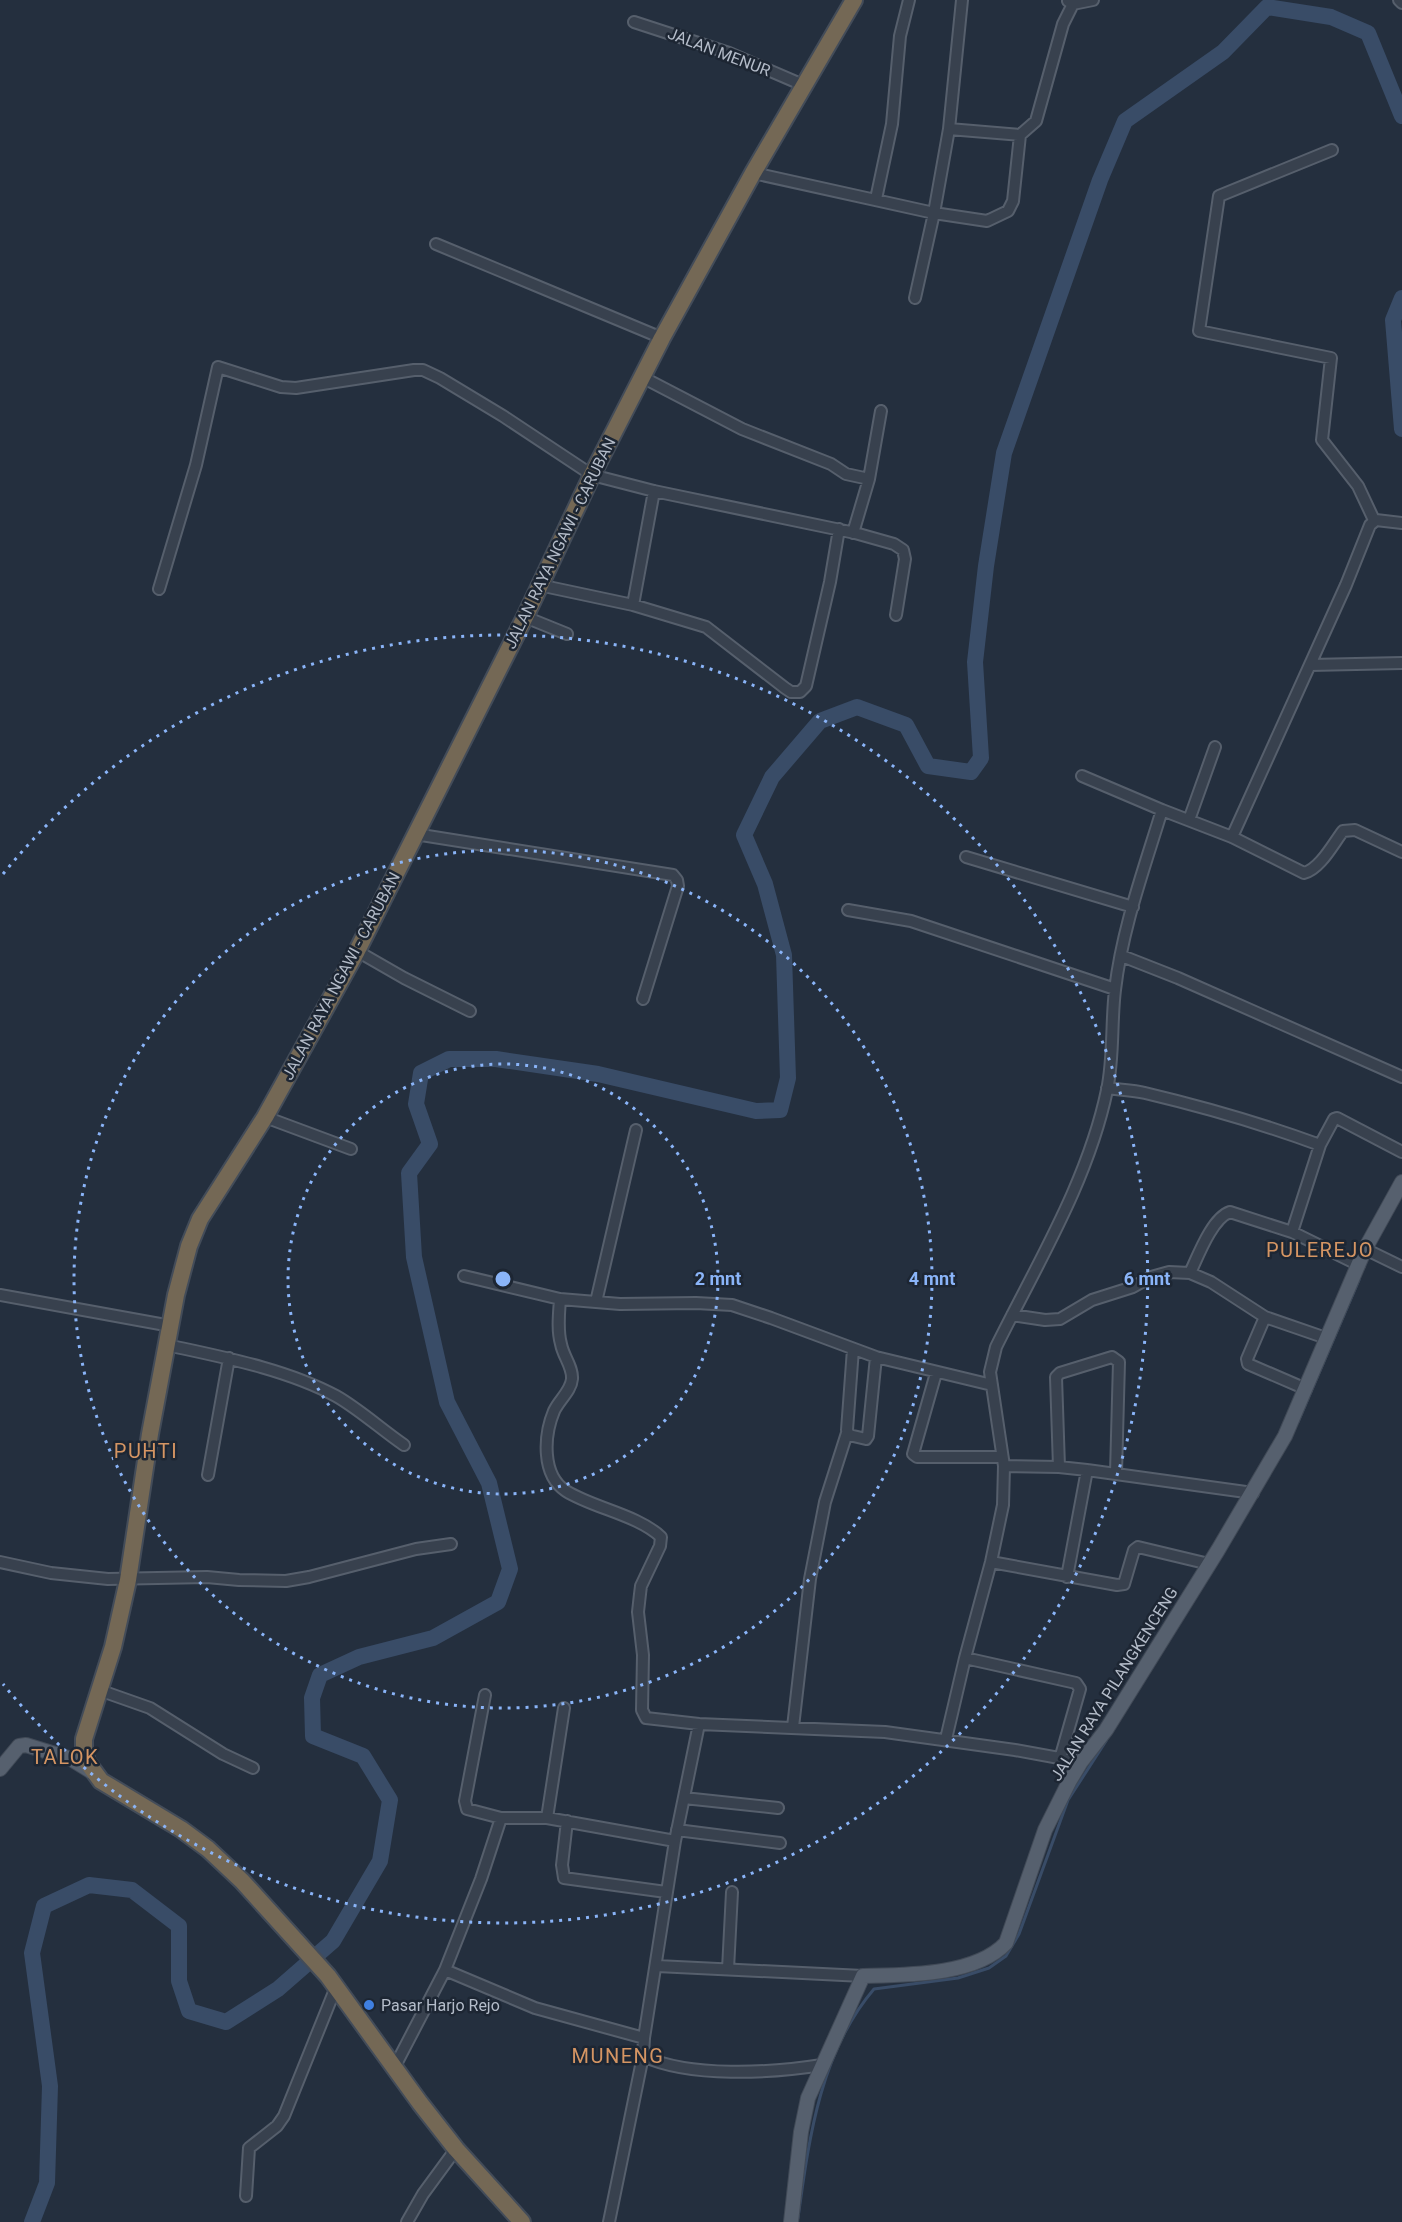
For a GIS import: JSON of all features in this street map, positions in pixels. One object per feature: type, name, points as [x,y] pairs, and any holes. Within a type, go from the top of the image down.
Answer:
[{"type":"highway","name":"JALAN RAYA NGAWI - CARUBAN","points":[[84,1742],[87,1725],[113,1647],[129,1580],[148,1446],[167,1345],[184,1263],[200,1219],[265,1117],[357,951],[525,617],[642,376],[753,173],[854,0]]},
{"type":"highway","points":[[84,1742],[87,1762],[101,1781],[135,1800],[208,1849],[242,1881],[332,1982],[456,2149],[522,2222]]},
{"type":"main road","name":"JALAN RAYA PILANGKENCENG","points":[[862,1976],[952,1969],[983,1959],[1000,1949],[1010,1935],[1045,1830],[1081,1762],[1106,1730],[1253,1493],[1285,1436],[1365,1249],[1402,1182]]},
{"type":"main road","points":[[65,1757],[78,1750],[84,1742]]},
{"type":"main road","points":[[0,1769],[20,1746],[26,1745],[65,1757],[96,1775]]},
{"type":"main road","points":[[791,2222],[801,2132],[808,2098],[862,1976]]},
{"type":"street","points":[[876,199],[892,124],[900,36],[909,0]]},
{"type":"street","points":[[915,298],[934,213],[949,129],[962,0]]},
{"type":"street","points":[[753,173],[934,213],[987,221],[1008,211],[1013,201],[1020,135],[1035,121],[1070,2],[1093,0]]},
{"type":"street","name":"JALAN MENUR","points":[[634,22],[729,53],[803,85]]},
{"type":"street","points":[[949,129],[1020,135]]},
{"type":"street","points":[[1232,837],[1374,520],[1358,486],[1322,440],[1331,358],[1200,331],[1220,196],[1332,150]]},
{"type":"street","points":[[436,244],[662,338]]},
{"type":"street","points":[[159,589],[196,465],[218,367],[281,387],[296,388],[423,370],[488,406],[592,475],[654,491],[839,529],[894,544],[903,550],[905,559],[896,615]]},
{"type":"street","points":[[642,376],[742,429],[831,464],[846,474],[869,479]]},
{"type":"street","points":[[853,533],[869,479],[881,411]]},
{"type":"street","points":[[633,605],[654,491]]},
{"type":"street","points":[[1374,520],[1402,523]]},
{"type":"street","points":[[539,585],[633,605],[706,627],[785,688],[791,692],[800,692],[806,686],[830,582],[839,529]]},
{"type":"street","points":[[525,617],[567,634]]},
{"type":"street","points":[[1310,665],[1402,663]]},
{"type":"street","points":[[1189,820],[1215,747]]},
{"type":"street","points":[[1082,776],[1232,837],[1304,873],[1309,872],[1343,831],[1355,830],[1402,852]]},
{"type":"street","points":[[946,1739],[991,1562],[1003,1505],[1002,1462],[992,1385],[992,1361],[1012,1315],[1071,1197],[1089,1152],[1107,1088],[1115,989],[1122,956],[1133,907],[1162,810]]},
{"type":"street","points":[[415,834],[673,875],[678,886],[643,999]]},
{"type":"street","points":[[966,857],[1133,907]]},
{"type":"street","points":[[848,910],[911,921],[1115,989]]},
{"type":"street","points":[[357,951],[404,978],[470,1011]]},
{"type":"street","points":[[1122,956],[1178,978],[1402,1077]]},
{"type":"street","points":[[1107,1088],[1145,1094],[1205,1109],[1320,1145]]},
{"type":"street","points":[[265,1117],[351,1149]]},
{"type":"street","points":[[1292,1232],[1320,1145],[1334,1119],[1337,1118],[1402,1152]]},
{"type":"street","points":[[596,1302],[636,1130]]},
{"type":"street","points":[[1190,1273],[1214,1225],[1224,1214],[1230,1212],[1292,1232],[1359,1265]]},
{"type":"street","points":[[1365,1249],[1402,1267]]},
{"type":"street","points":[[1012,1315],[1045,1320],[1060,1319],[1092,1300],[1133,1287],[1151,1277],[1169,1272],[1190,1273],[1211,1282],[1265,1317],[1326,1338]]},
{"type":"street","points":[[464,1276],[560,1299],[632,1304],[696,1302],[732,1305],[771,1317],[876,1357],[992,1385]]},
{"type":"street","points":[[0,1294],[171,1326]]},
{"type":"street","points":[[560,1299],[558,1324],[560,1342],[572,1375],[572,1383],[555,1408],[550,1424],[547,1442],[548,1463],[553,1478],[565,1490],[661,1537],[660,1546],[641,1586],[638,1612],[643,1655],[644,1715],[651,1720],[699,1724],[885,1732],[946,1739],[1081,1762]]},
{"type":"street","points":[[1265,1317],[1247,1359],[1248,1364],[1306,1389]]},
{"type":"street","points":[[167,1345],[229,1358],[322,1389],[339,1398],[404,1445]]},
{"type":"street","points":[[793,1727],[810,1579],[825,1502],[847,1433],[853,1349]]},
{"type":"street","points":[[847,1433],[866,1439],[868,1436],[876,1357]]},
{"type":"street","points":[[1059,1467],[1056,1377],[1060,1373],[1112,1357],[1119,1362],[1116,1473]]},
{"type":"street","points":[[208,1475],[221,1413],[229,1358]]},
{"type":"street","points":[[936,1373],[913,1454],[917,1457],[1002,1462],[1116,1473],[1253,1493]]},
{"type":"street","points":[[1067,1577],[1087,1470]]},
{"type":"street","points":[[0,1562],[51,1573],[129,1580],[207,1577],[286,1581],[416,1549],[451,1544]]},
{"type":"street","points":[[991,1562],[1123,1585],[1134,1550],[1138,1547],[1209,1564]]},
{"type":"street","points":[[965,1658],[1076,1683],[1080,1689],[1060,1760]]},
{"type":"street","points":[[99,1690],[150,1708],[223,1754],[253,1768]]},
{"type":"street","points":[[485,1695],[465,1801],[467,1809],[472,1812],[501,1818],[547,1818],[676,1836],[780,1843]]},
{"type":"street","points":[[547,1818],[564,1708]]},
{"type":"street","points":[[609,2222],[643,2056],[666,1892],[699,1724]]},
{"type":"street","points":[[684,1798],[778,1808]]},
{"type":"street","points":[[394,2068],[445,1970],[481,1879],[501,1818]]},
{"type":"street","points":[[567,1821],[562,1865],[564,1878],[666,1892]]},
{"type":"street","points":[[728,1969],[732,1892]]},
{"type":"street","points":[[657,1966],[862,1976]]},
{"type":"street","points":[[445,1970],[535,2008],[644,2038]]},
{"type":"street","points":[[246,2196],[248,2152],[252,2145],[277,2126],[284,2116],[332,1982]]},
{"type":"street","points":[[643,2056],[661,2065],[724,2071],[784,2071],[822,2066]]},
{"type":"street","points":[[407,2222],[423,2194],[456,2149]]},
{"type":"waterway","points":[[32,2222],[47,2183],[50,2086],[32,1953],[44,1906],[89,1885],[132,1890],[179,1926],[179,1981],[189,2011],[226,2022],[278,1989],[333,1941],[380,1861],[390,1800],[363,1756],[313,1736],[312,1698],[320,1675],[359,1657],[433,1638],[498,1602],[510,1569],[489,1483],[447,1402],[414,1257],[409,1173],[430,1144],[416,1104],[421,1073],[449,1059],[496,1059],[598,1074],[756,1111],[780,1110],[788,1078],[784,955],[765,884],[744,835],[772,777],[820,721],[857,707],[906,725],[928,766],[971,772],[981,758],[975,662],[986,566],[1004,453],[1100,180],[1125,121],[1223,52],[1267,7],[1331,17],[1368,33],[1402,116]]},
{"type":"waterway","points":[[1402,298],[1393,320],[1402,429]]},
{"type":"waterway","points":[[1298,1422],[1359,1280]]},
{"type":"waterway","points":[[798,2218],[807,2158],[820,2098],[829,2068],[856,2014],[874,1989],[958,1978],[989,1968],[1006,1956],[1019,1934],[1068,1800],[1106,1741]]},
{"type":"place","name":"Pasar Harjo Rejo","points":[[369,2005]]},
{"type":"district","name":"PULEREJO","points":[[1320,1250]]},
{"type":"district","name":"PUHTI","points":[[146,1451]]},
{"type":"district","name":"TALOK","points":[[65,1757]]},
{"type":"district","name":"MUNENG","points":[[618,2056]]}]
